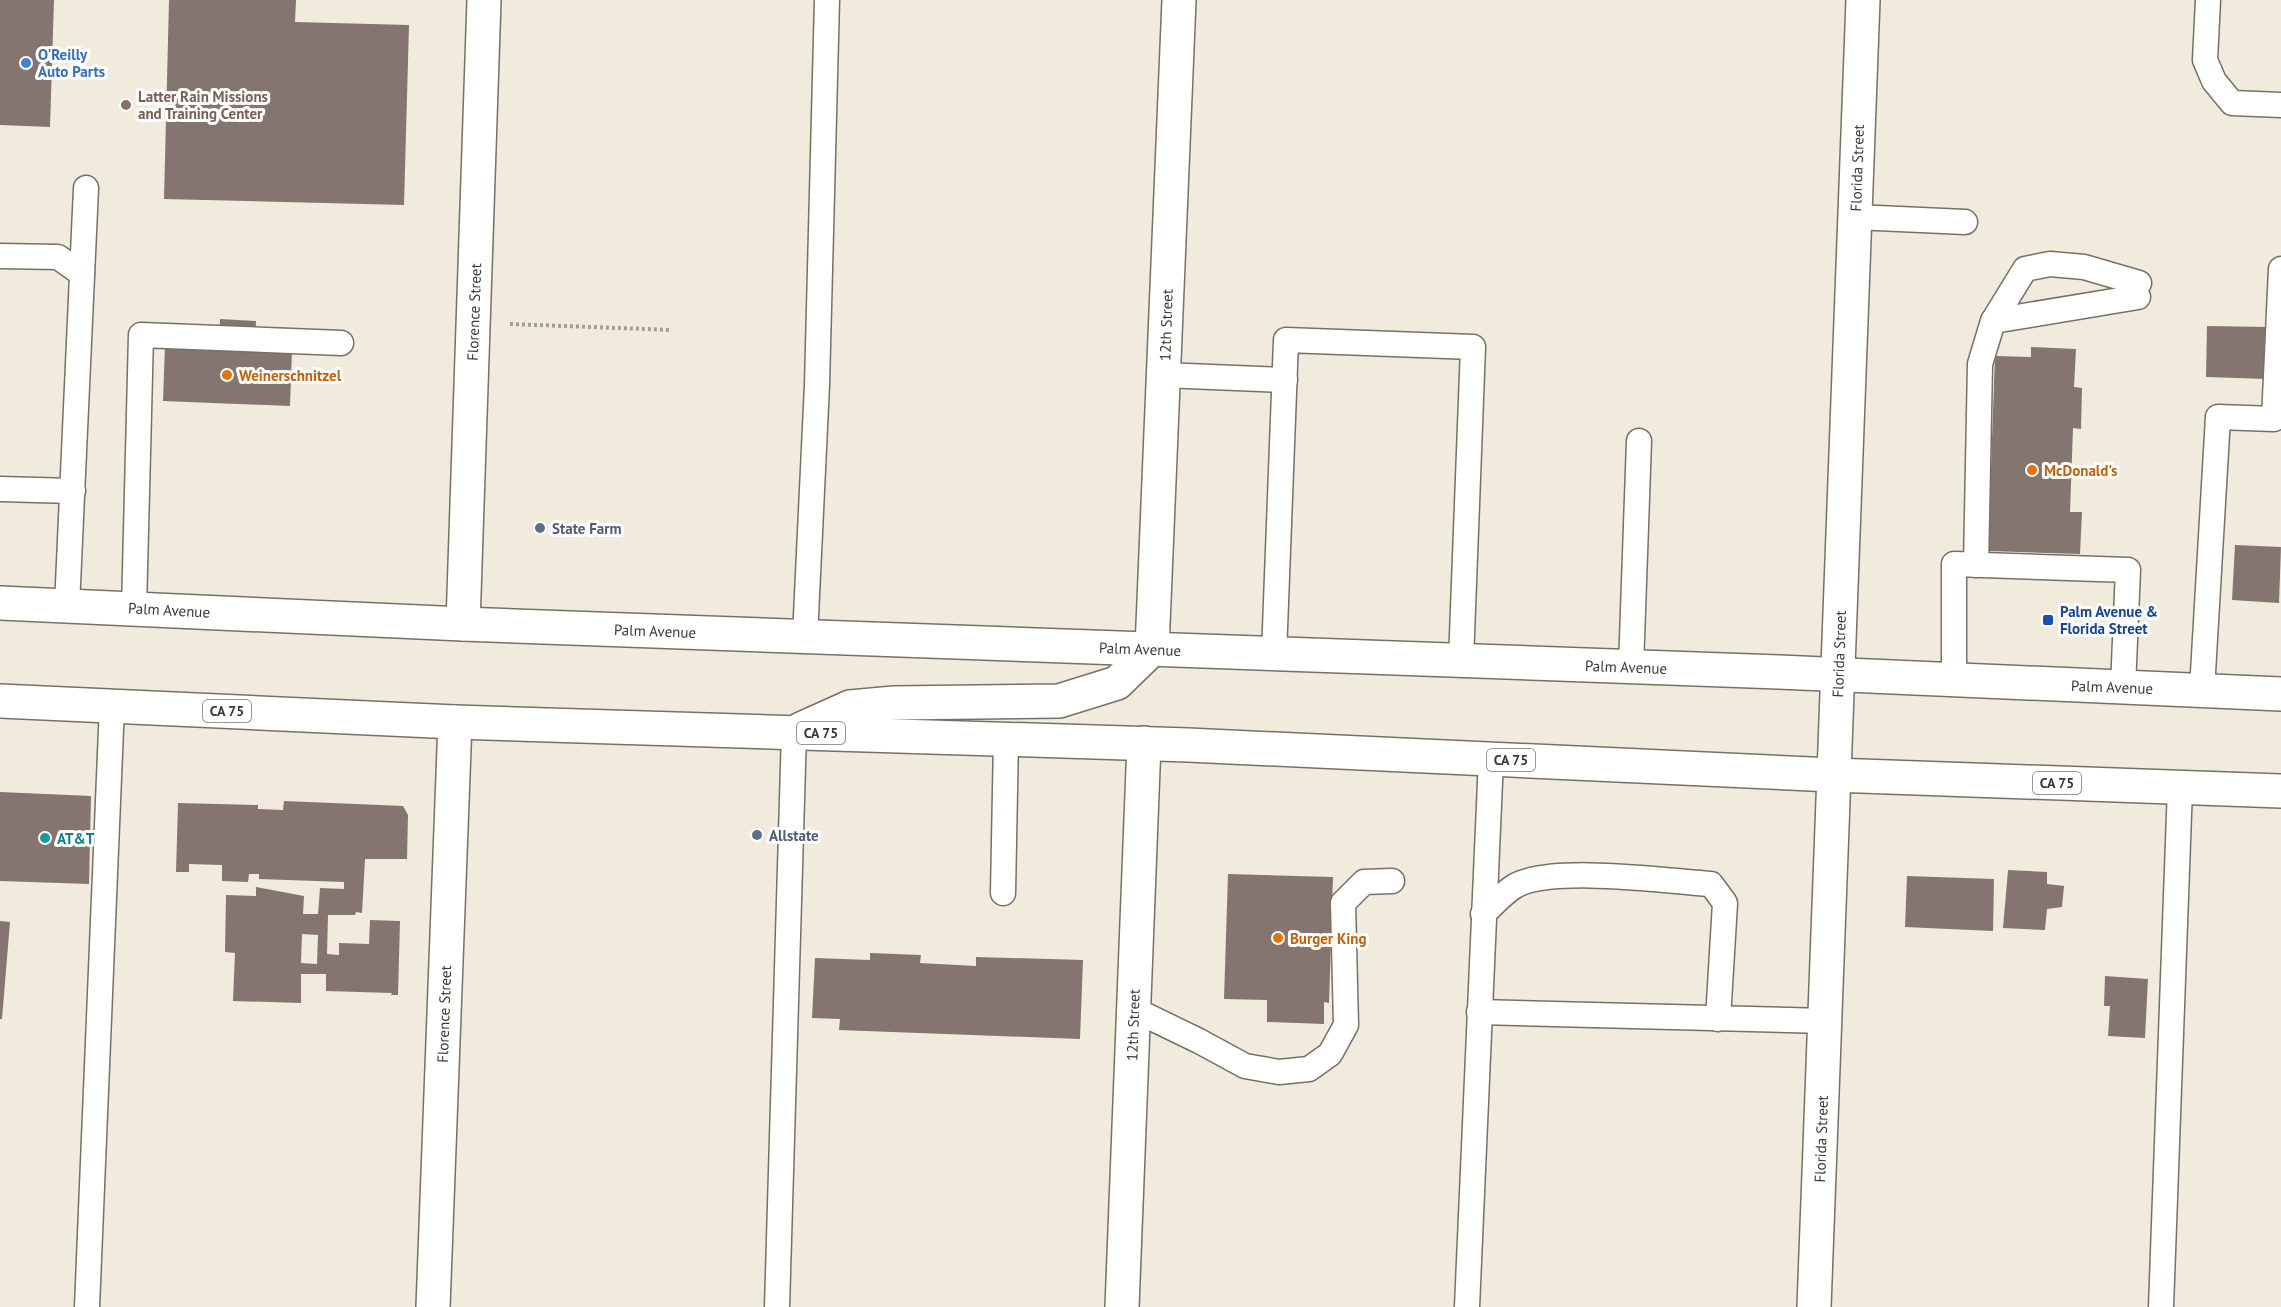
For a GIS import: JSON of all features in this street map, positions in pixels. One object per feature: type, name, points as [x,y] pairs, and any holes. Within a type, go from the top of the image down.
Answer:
[{"type":"main road","name":"Florence Street","points":[[463,624],[484,0]]},
{"type":"main road","name":"12th Street","points":[[1152,649],[1179,0]]},
{"type":"main road","name":"Florida Street","points":[[1814,1307],[1863,0]]},
{"type":"main road","name":"Palm Avenue","points":[[0,603],[463,624],[1631,667],[2281,694]]},
{"type":"main road","points":[[794,732],[850,706],[894,703],[1059,701],[1117,684],[1152,649]]},
{"type":"main road","name":"CA 75","points":[[0,701],[455,722],[1144,743],[1833,775],[2281,791]]},
{"type":"main road","name":"Florence Street","points":[[433,1307],[455,722]]},
{"type":"main road","name":"12th Street","points":[[1122,1307],[1144,743]]},
{"type":"lane","points":[[805,637],[817,385],[827,0]]},
{"type":"lane","points":[[2208,0],[2205,60],[2214,81],[2232,103],[2281,105]]},
{"type":"lane","points":[[67,606],[86,188]]},
{"type":"lane","points":[[1855,217],[1965,222]]},
{"type":"lane","points":[[0,256],[58,257],[82,274]]},
{"type":"lane","points":[[1954,680],[1980,364],[1993,321],[2025,270],[2049,264],[2084,267],[2139,290],[1993,321]]},
{"type":"lane","points":[[2202,690],[2218,417],[2274,420],[2281,269]]},
{"type":"lane","points":[[134,609],[141,335],[341,343]]},
{"type":"lane","points":[[1274,655],[1286,340],[1473,347],[1461,661]]},
{"type":"lane","points":[[1163,375],[1285,380]]},
{"type":"lane","points":[[1631,667],[1639,441]]},
{"type":"lane","points":[[0,489],[73,491]]},
{"type":"lane","points":[[1965,565],[2128,570],[2122,687]]},
{"type":"lane","points":[[87,1307],[112,705]]},
{"type":"lane","points":[[777,1307],[794,732]]},
{"type":"lane","points":[[1003,893],[1006,739]]},
{"type":"lane","points":[[1467,1307],[1491,759]]},
{"type":"lane","points":[[2161,1307],[2180,787]]},
{"type":"lane","points":[[1483,914],[1515,886],[1550,876],[1592,876],[1711,884],[1725,903],[1718,1019]]},
{"type":"lane","points":[[1133,1009],[1245,1066],[1279,1072],[1309,1069],[1330,1054],[1346,1025],[1343,903],[1364,882],[1392,881]]},
{"type":"lane","points":[[1479,1012],[1826,1021]]},
{"type":"path","points":[[474,323],[672,330]]},
{"type":"building","name":"O'Reilly Auto Parts","points":[[0,0],[54,0],[50,127],[0,125]]},
{"type":"building","points":[[169,0],[296,0],[295,22],[409,25],[404,205],[164,199]]},
{"type":"building","name":"Weinerschnitzel","points":[[220,319],[256,321],[255,348],[292,350],[290,406],[163,401],[165,345],[219,347]]},
{"type":"building","points":[[2207,326],[2269,327],[2267,379],[2206,377]]},
{"type":"building","name":"McDonald's","points":[[2031,347],[2076,349],[2074,387],[2082,388],[2081,429],[2073,428],[2070,512],[2082,512],[2080,554],[1988,551],[1995,356],[2031,357]]},
{"type":"building","points":[[2235,545],[2281,547],[2279,603],[2232,600]]},
{"type":"building","name":"AT&T","points":[[0,792],[91,796],[89,884],[0,881]]},
{"type":"building","points":[[284,801],[403,806],[408,815],[407,859],[365,859],[362,913],[328,915],[327,954],[339,955],[339,943],[369,944],[370,920],[400,921],[398,995],[326,991],[326,974],[301,974],[301,1003],[233,1001],[235,953],[225,952],[226,895],[256,896],[256,887],[304,896],[303,914],[318,914],[320,888],[344,889],[344,882],[259,879],[259,874],[249,874],[248,882],[222,881],[222,865],[189,864],[189,872],[176,872],[178,803],[258,805],[258,809],[283,810]],"holes":[[[302,934],[318,935],[317,964],[301,963]]]},
{"type":"building","points":[[2008,870],[2047,872],[2047,884],[2064,886],[2062,907],[2047,909],[2045,930],[2003,928]]},
{"type":"building","name":"Burger King","points":[[1228,874],[1333,877],[1329,1003],[1324,1002],[1324,1024],[1267,1022],[1267,1000],[1224,999]]},
{"type":"building","points":[[1907,876],[1994,879],[1993,931],[1905,927]]},
{"type":"building","points":[[0,921],[10,922],[2,1019],[0,1019]]},
{"type":"building","points":[[870,953],[921,955],[920,963],[976,966],[976,957],[1083,960],[1080,1039],[839,1030],[840,1019],[812,1018],[815,958],[870,960]]},
{"type":"building","points":[[2105,976],[2148,979],[2145,1038],[2108,1036],[2110,1006],[2104,1006]]},
{"type":"place","name":"O'Reilly Auto Parts","points":[[26,63]]},
{"type":"place","name":"Latter Rain Missions and Training Center","points":[[126,105]]},
{"type":"place","name":"Weinerschnitzel","points":[[227,375]]},
{"type":"place","name":"McDonald's","points":[[2032,470]]},
{"type":"place","name":"State Farm","points":[[540,528]]},
{"type":"place","name":"Palm Avenue & Florida Street","points":[[2048,620]]},
{"type":"place","name":"Allstate","points":[[757,835]]},
{"type":"place","name":"AT&T","points":[[45,838]]},
{"type":"place","name":"Burger King","points":[[1278,938]]}]
